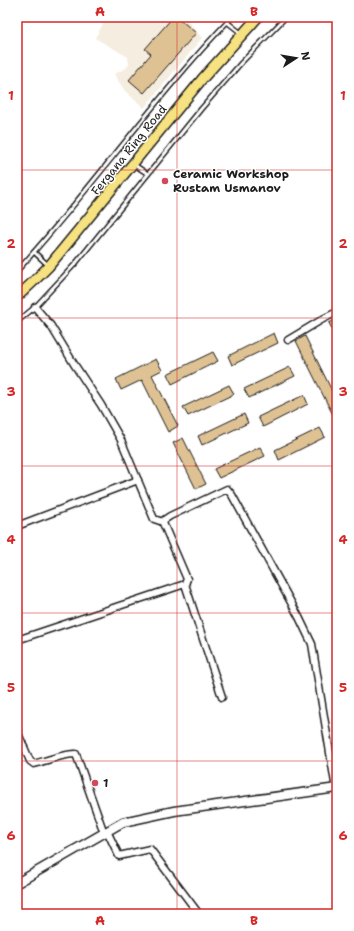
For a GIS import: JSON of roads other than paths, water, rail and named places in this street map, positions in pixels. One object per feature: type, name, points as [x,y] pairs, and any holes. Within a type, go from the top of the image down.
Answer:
[{"type":"main road","name":"Fergana Ring Road","points":[[17,296],[49,266],[203,78],[258,17]]},
{"type":"street","points":[[35,307],[51,326],[101,405],[121,440],[154,519],[163,522],[187,579],[185,584],[222,697]]},
{"type":"street","points":[[288,340],[337,312]]},
{"type":"street","points":[[17,526],[138,480]]},
{"type":"street","points":[[17,883],[123,822],[174,811],[336,788],[312,644],[299,617],[232,495],[227,489],[170,516],[163,522]]},
{"type":"street","points":[[17,640],[185,584]]},
{"type":"street","points":[[17,731],[30,761],[34,764],[71,753],[76,754],[106,832],[119,856],[150,849],[199,914]]},
{"type":"street","points":[[17,747],[24,746]]},
{"type":"lane","points":[[17,271],[200,51],[232,17]]},
{"type":"lane","points":[[17,322],[35,307],[76,263],[201,109],[241,63],[286,17]]},
{"type":"lane","points":[[227,22],[242,34]]},
{"type":"lane","points":[[133,164],[148,174]]},
{"type":"lane","points":[[34,252],[49,266]]},
{"type":"place","name":"Ceramic Workshop Rustam Usmanov","points":[[165,181]]},
{"type":"place","name":"1","points":[[95,783]]}]
